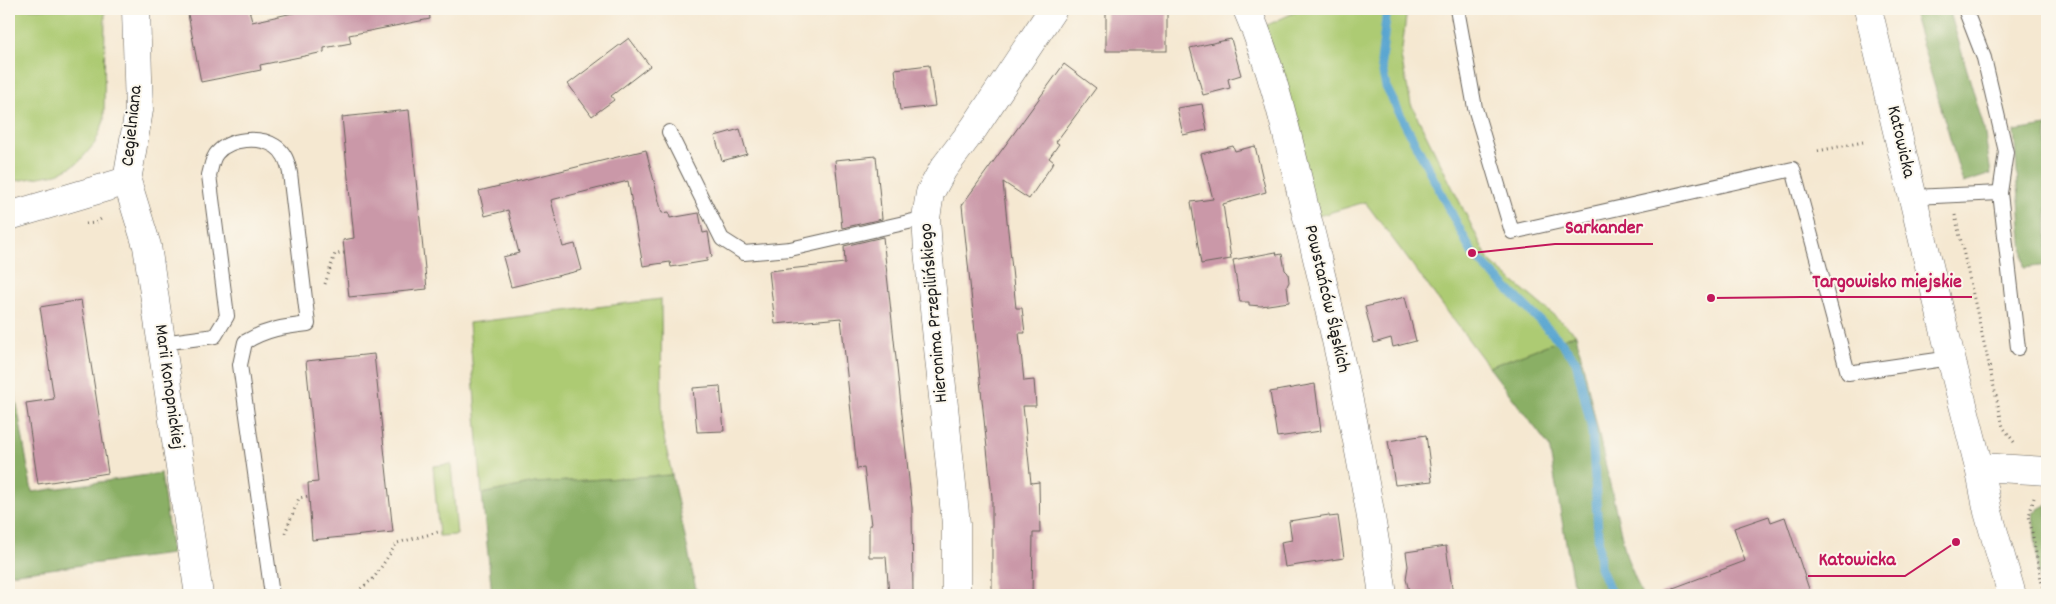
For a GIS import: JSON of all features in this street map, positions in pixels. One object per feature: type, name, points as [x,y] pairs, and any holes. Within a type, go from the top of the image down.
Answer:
[{"type":"street","name":"Cegielniana","points":[[9,216],[127,181],[139,110],[136,9]]},
{"type":"street","name":"Hieronima Przepilińskiego","points":[[956,595],[956,524],[926,218],[930,193],[943,169],[974,128],[1053,9]]},
{"type":"street","name":"Powstańców Śląskich","points":[[1247,9],[1263,51],[1287,133],[1321,270],[1354,419],[1372,513],[1383,595]]},
{"type":"street","name":"Katowicka","points":[[1868,9],[1951,358],[1979,467],[1988,512],[2012,595]]},
{"type":"street","name":"Marii Konopnickiej","points":[[127,181],[147,246],[199,595]]},
{"type":"street","points":[[1979,467],[2044,483]]},
{"type":"lane","points":[[1456,9],[1475,108],[1512,232],[1793,169],[1848,373],[1951,358]]},
{"type":"lane","points":[[1965,9],[1984,58],[2006,152],[2000,193],[2018,348]]},
{"type":"lane","points":[[669,132],[722,239],[744,254],[790,249],[926,218]]},
{"type":"lane","points":[[162,343],[215,336],[227,316],[209,175],[216,154],[230,143],[257,140],[276,146],[286,158],[290,173],[308,324],[279,327],[260,333],[245,342],[240,365],[272,595]]},
{"type":"lane","points":[[1913,197],[2000,193]]},
{"type":"path","points":[[1818,151],[1863,142]]},
{"type":"path","points":[[1950,194],[2003,427],[2017,445]]},
{"type":"path","points":[[2044,483],[2035,495],[2029,516],[2044,595]]},
{"type":"path","points":[[295,510],[300,498],[308,496]]},
{"type":"path","points":[[353,595],[374,578],[397,543],[438,532]]},
{"type":"green space","points":[[9,9],[105,9],[104,121],[95,143],[78,163],[57,174],[9,182]]},
{"type":"green space","points":[[1302,9],[1407,9],[1401,57],[1411,104],[1489,261],[1576,334],[1489,367],[1365,202],[1315,217],[1263,27]]},
{"type":"green space","points":[[1912,9],[1949,9],[1984,128],[1991,174],[1963,183]]},
{"type":"green space","points":[[2047,126],[2047,265],[2024,268],[2014,131]]},
{"type":"green space","points":[[661,299],[662,429],[672,475],[535,483],[482,494],[469,323]]},
{"type":"green space","points":[[1576,334],[1626,555],[1642,595],[1575,595],[1549,446],[1489,367]]},
{"type":"green space","points":[[9,358],[32,492],[161,473],[172,554],[9,574]]},
{"type":"green space","points":[[451,464],[457,535],[439,536],[433,466]]},
{"type":"green space","points":[[672,475],[697,594],[492,595],[482,494],[535,483]]},
{"type":"green space","points":[[2047,504],[2047,595],[2040,595],[2033,512]]},
{"type":"building","points":[[187,9],[249,9],[252,22],[311,9],[429,9],[430,19],[349,35],[351,43],[324,48],[324,52],[260,65],[261,70],[201,82]]},
{"type":"building","points":[[1106,11],[1167,11],[1167,51],[1106,51]]},
{"type":"building","points":[[629,38],[650,66],[611,96],[614,100],[592,116],[568,84]]},
{"type":"building","points":[[1231,39],[1241,75],[1228,79],[1230,88],[1203,95],[1190,48]]},
{"type":"building","points":[[1064,64],[1096,88],[1056,142],[1059,144],[1049,158],[1054,162],[1029,199],[1003,182],[1016,308],[1022,308],[1025,333],[1019,333],[1024,381],[1034,380],[1036,406],[1023,406],[1031,483],[1039,482],[1040,533],[1033,533],[1032,595],[992,595],[992,497],[962,205]]},
{"type":"building","points":[[929,65],[935,106],[900,110],[895,69]]},
{"type":"building","points":[[1202,104],[1207,130],[1183,135],[1177,108]]},
{"type":"building","points":[[409,110],[427,289],[349,297],[343,240],[354,238],[342,117]]},
{"type":"building","points":[[740,129],[747,154],[722,161],[715,136]]},
{"type":"building","points":[[1233,146],[1235,151],[1255,146],[1266,192],[1223,204],[1231,259],[1201,264],[1191,202],[1213,199],[1201,154]]},
{"type":"building","points":[[646,150],[662,213],[669,212],[670,218],[699,213],[703,233],[708,232],[712,257],[707,258],[707,261],[671,267],[670,262],[643,266],[628,181],[551,200],[563,247],[575,244],[582,270],[511,287],[503,257],[519,253],[508,210],[485,216],[479,191]]},
{"type":"building","points":[[876,156],[882,219],[842,228],[835,160]]},
{"type":"building","points":[[883,237],[912,508],[913,595],[889,595],[886,557],[869,557],[869,525],[871,525],[864,468],[857,469],[841,318],[775,324],[769,271],[845,263],[844,246]]},
{"type":"building","points":[[1276,252],[1277,255],[1282,254],[1285,270],[1288,273],[1289,302],[1261,306],[1249,305],[1249,302],[1240,302],[1233,260]]},
{"type":"building","points":[[1405,297],[1416,341],[1393,347],[1391,338],[1374,343],[1365,307]]},
{"type":"building","points":[[81,300],[108,473],[38,484],[26,403],[54,399],[40,307]]},
{"type":"building","points":[[374,354],[393,532],[312,540],[308,483],[318,482],[306,361]]},
{"type":"building","points":[[1315,384],[1321,431],[1277,437],[1270,392]]},
{"type":"building","points":[[720,386],[724,431],[697,432],[693,388]]},
{"type":"building","points":[[1426,435],[1432,481],[1395,485],[1388,441]]},
{"type":"building","points":[[1329,515],[1329,517],[1338,516],[1344,558],[1285,567],[1281,542],[1292,540],[1289,521]]},
{"type":"building","points":[[1769,516],[1771,522],[1785,517],[1811,595],[1660,595],[1660,593],[1745,561],[1734,528]]},
{"type":"building","points":[[1446,546],[1453,595],[1410,595],[1406,579],[1408,566],[1406,552]]},
{"type":"waterway","points":[[1387,9],[1381,63],[1386,87],[1472,253],[1561,342],[1576,361],[1592,429],[1600,567],[1612,595]]},
{"type":"place","name":"Sarkander","points":[[1472,253]]},
{"type":"place","name":"Targowisko miejskie","points":[[1711,298]]},
{"type":"place","name":"Katowicka","points":[[1956,542]]}]
